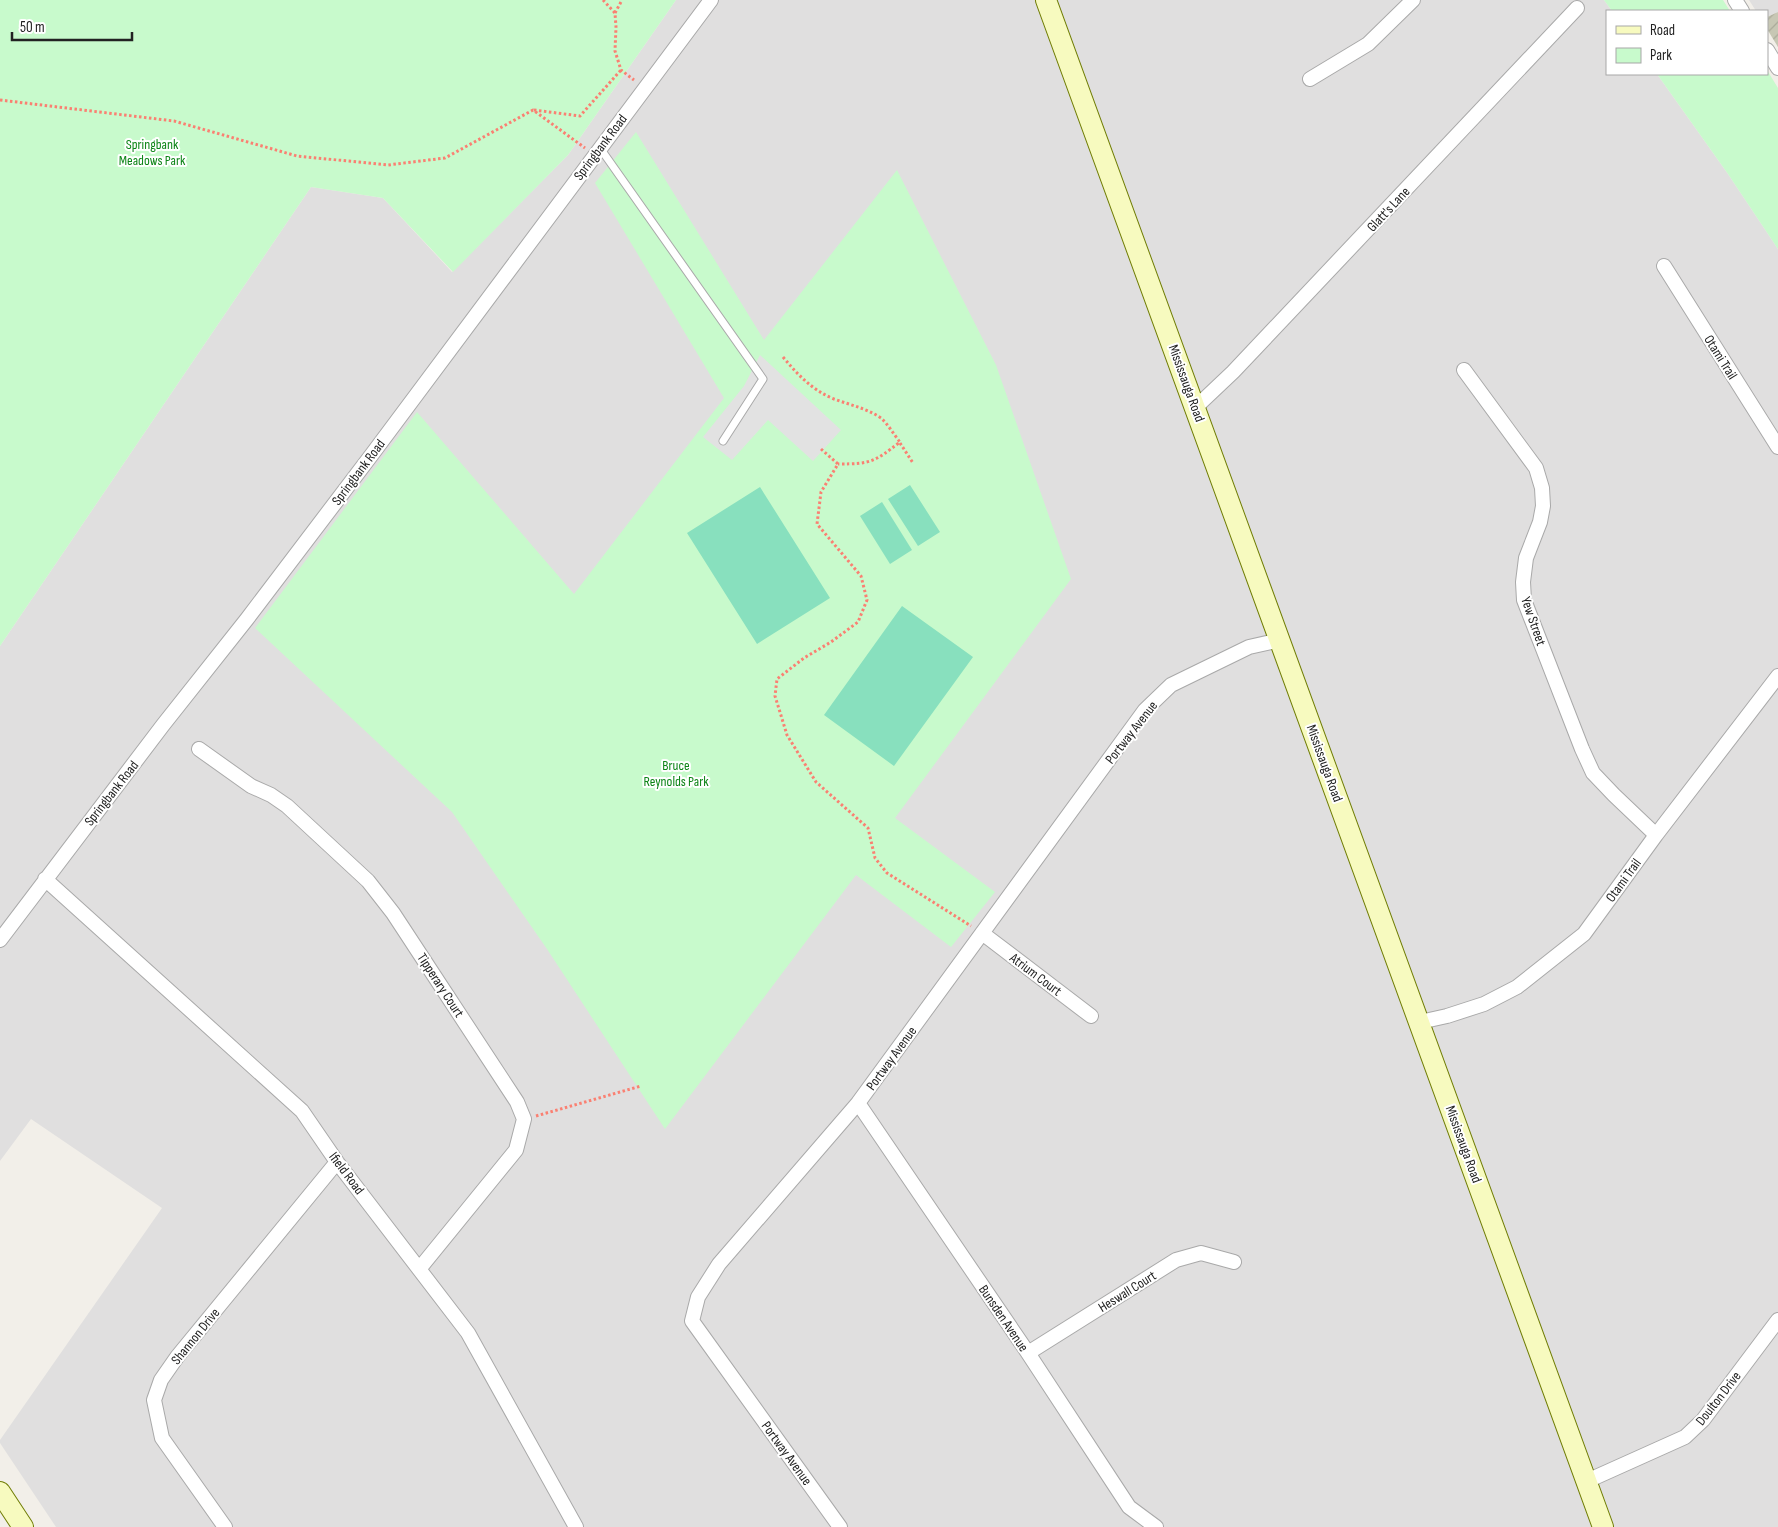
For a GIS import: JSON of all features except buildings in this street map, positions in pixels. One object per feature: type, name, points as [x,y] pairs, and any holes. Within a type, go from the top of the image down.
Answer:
[{"type":"main road","name":"Mississauga Road","points":[[1046,0],[1603,1527]]},
{"type":"main road","points":[[0,1492],[23,1527]]},
{"type":"street","name":"Springbank Road","points":[[0,940],[45,879],[253,612],[710,0]]},
{"type":"street","points":[[1310,78],[1368,44],[1413,0]]},
{"type":"street","name":"Glatt's Lane","points":[[1196,407],[1233,372],[1577,8]]},
{"type":"street","points":[[1768,52],[1778,68]]},
{"type":"street","name":"Otami Trail","points":[[1664,266],[1778,447]]},
{"type":"street","name":"Yew Street","points":[[1464,370],[1536,468],[1542,488],[1544,506],[1526,558],[1523,582],[1524,600],[1582,749],[1594,773],[1656,835]]},
{"type":"street","name":"Portway Avenue","points":[[840,1527],[692,1321],[698,1296],[719,1264],[858,1103],[1145,710],[1170,685],[1249,647],[1280,640]]},
{"type":"street","name":"Otami Trail","points":[[1420,1022],[1447,1016],[1484,1004],[1518,988],[1584,934],[1656,835],[1778,676]]},
{"type":"street","name":"Tipperary Court","points":[[199,749],[251,786],[271,795],[288,806],[368,881],[399,921],[517,1102],[524,1120]]},
{"type":"street","name":"Ifield Road","points":[[45,879],[302,1112],[337,1162],[468,1333],[576,1527]]},
{"type":"street","name":"Atrium Court","points":[[982,933],[1091,1016]]},
{"type":"street","name":"Bunsden Avenue","points":[[858,1103],[1028,1353],[1129,1507],[1156,1527]]},
{"type":"street","points":[[420,1268],[516,1150],[524,1120]]},
{"type":"street","name":"Shannon Drive","points":[[225,1527],[162,1438],[154,1400],[161,1380],[177,1357],[337,1162]]},
{"type":"street","name":"Heswall Court","points":[[1028,1353],[1176,1260],[1201,1253],[1234,1262]]},
{"type":"street","name":"Doulton Drive","points":[[1587,1482],[1685,1437],[1703,1420],[1778,1320]]},
{"type":"lane","points":[[597,152],[763,379],[723,441]]},
{"type":"path","points":[[603,0],[615,13]]},
{"type":"path","points":[[622,0],[615,13],[615,51],[620,70],[644,88]]},
{"type":"path","points":[[0,100],[174,121],[297,156],[388,165],[445,158],[533,110],[580,116],[620,70]]},
{"type":"path","points":[[533,110],[597,152]]},
{"type":"path","points":[[784,357],[799,377],[817,391],[835,399],[865,408],[882,419],[913,463]]},
{"type":"path","points":[[821,449],[838,464],[861,464],[877,459],[900,442]]},
{"type":"path","points":[[838,464],[821,492],[818,524],[861,576],[867,600],[858,622],[831,642],[804,658],[777,679],[775,696],[788,735],[816,782],[868,828],[875,858],[887,873],[982,933]]},
{"type":"path","points":[[524,1120],[642,1086]]},
{"type":"shaded area","points":[[676,0],[1604,0],[1611,10],[1606,10],[1606,75],[1658,75],[1728,174],[1778,249],[1778,1527],[56,1527],[0,1443],[0,1440],[162,1208],[31,1119],[0,1161],[0,646],[311,187],[383,198],[452,272],[568,155]]},
{"type":"shaded area","points":[[1749,0],[1778,0],[1778,12],[1768,17],[1768,10],[1755,10]]},
{"type":"shaded area","points":[[1778,12],[1778,47],[1768,31],[1768,17]]},
{"type":"shaded area","points":[[760,355],[841,430],[813,461],[768,420],[732,460],[703,437],[744,386]]},
{"type":"green space","name":"Springbank Meadows Park","points":[[0,0],[676,0],[568,155],[453,272],[383,198],[311,187],[0,646]]},
{"type":"green space","points":[[1604,0],[1723,0],[1729,10],[1611,10]]},
{"type":"green space","points":[[1768,72],[1778,88],[1778,249],[1728,174],[1658,75],[1768,75]]},
{"type":"green space","name":"Bruce Reynolds Park","points":[[636,132],[764,340],[897,170],[996,365],[1071,579],[895,818],[995,892],[951,947],[856,875],[665,1129],[547,949],[452,812],[255,628],[417,412],[574,594],[724,398],[595,183]]},
{"type":"green space","points":[[910,485],[940,532],[918,546],[888,499]]},
{"type":"green space","points":[[760,487],[830,598],[757,644],[687,533]]},
{"type":"green space","points":[[882,502],[912,550],[890,564],[860,516]]},
{"type":"green space","points":[[902,606],[973,657],[894,766],[824,715]]}]
